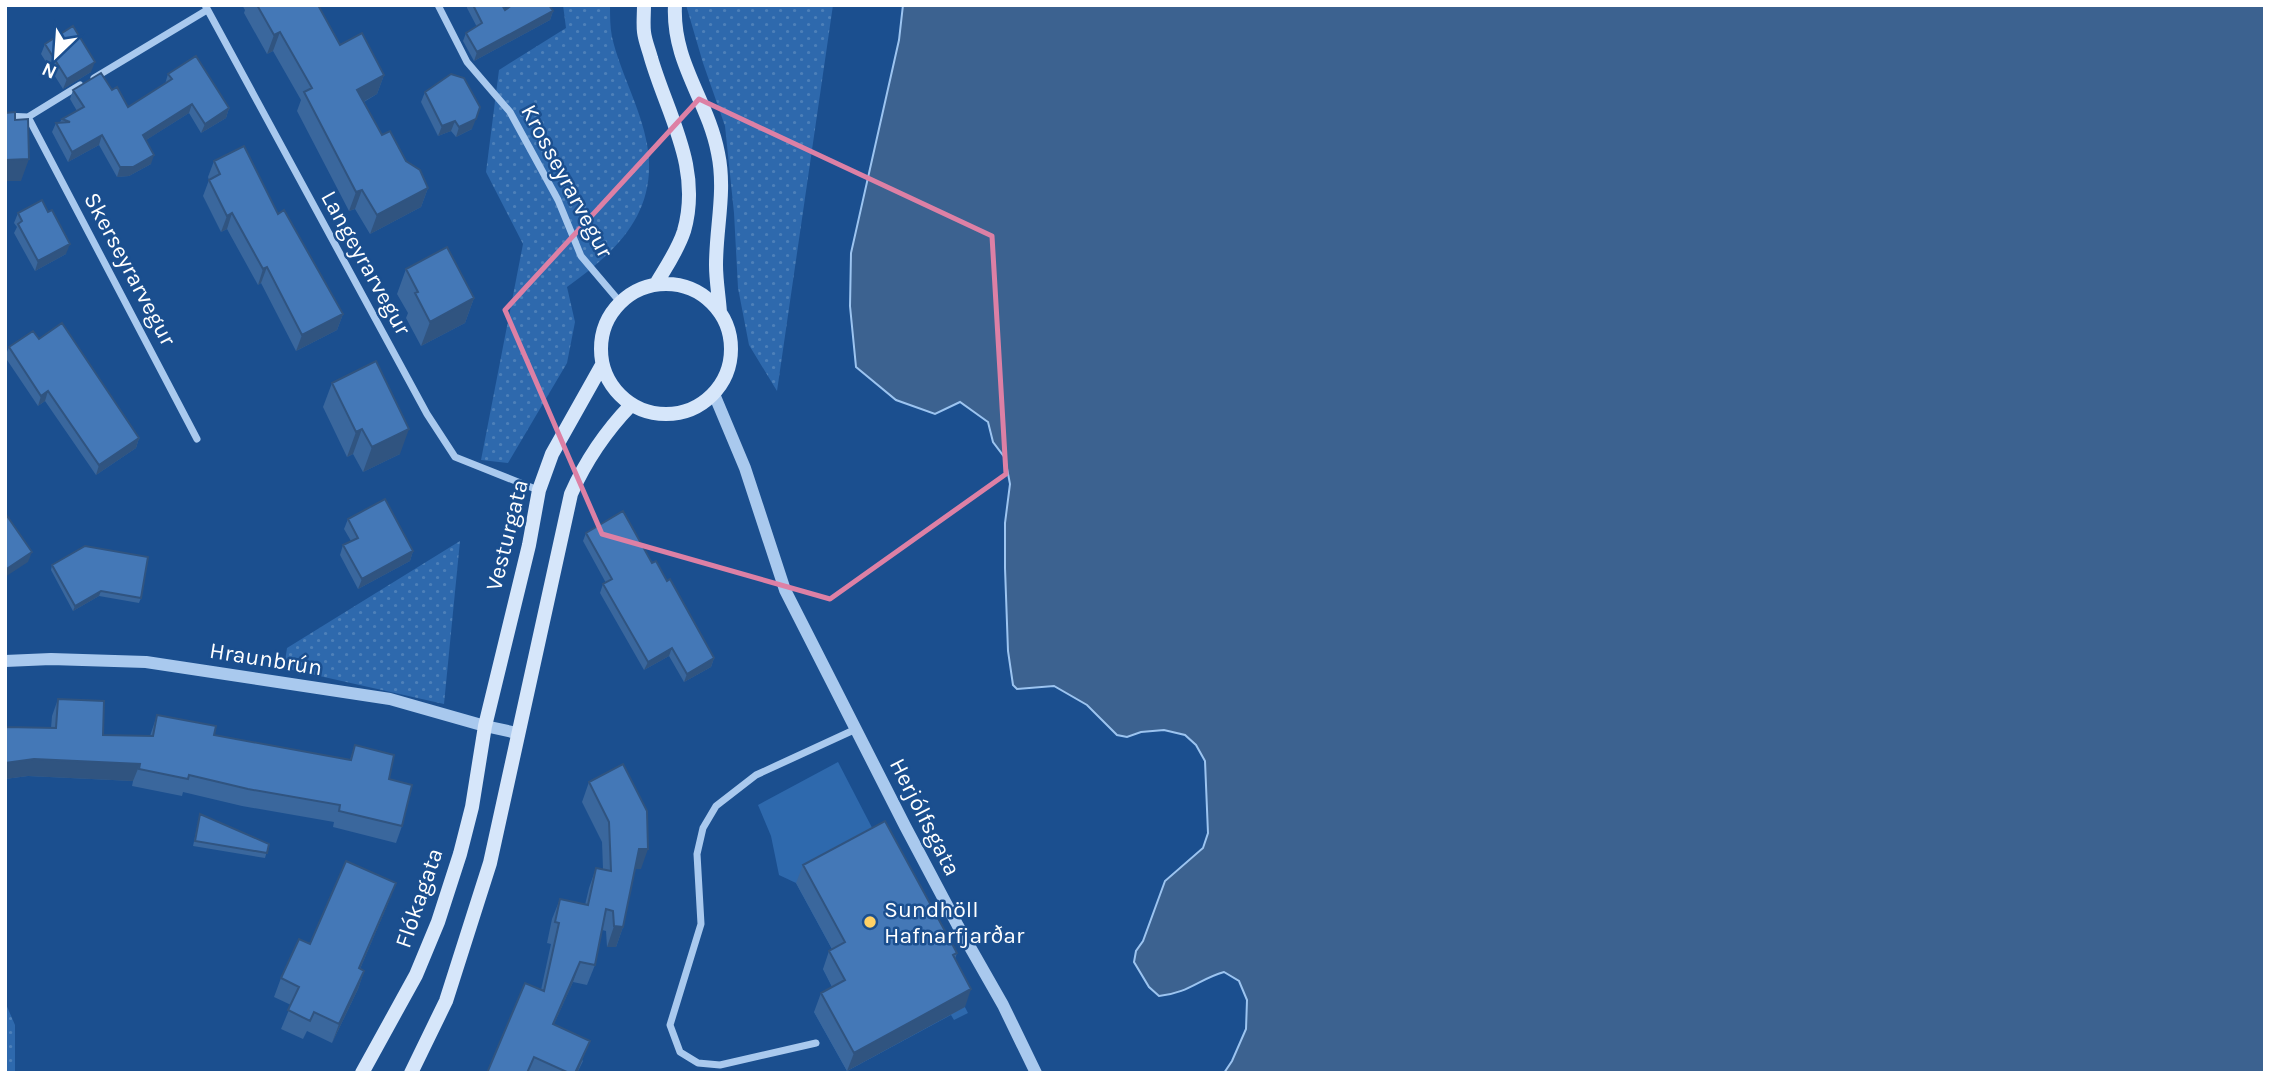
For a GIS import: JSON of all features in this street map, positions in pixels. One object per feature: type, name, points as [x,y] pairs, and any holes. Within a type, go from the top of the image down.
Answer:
[{"type":"main road","points":[[645,5],[644,32],[659,85],[678,131],[688,178],[684,231],[656,284]]},
{"type":"main road","points":[[674,5],[674,26],[688,76],[710,122],[718,153],[722,200],[716,264],[720,313]]},
{"type":"main road","points":[[656,284],[674,284],[692,289],[708,299],[720,313],[729,333],[732,354],[726,375],[715,394],[697,407],[675,415],[652,414],[631,405],[618,394],[602,365],[600,348],[610,315],[620,302],[637,291],[656,284]]},
{"type":"main road","name":"Vesturgata","points":[[485,726],[529,545],[539,490],[552,454],[602,365]]},
{"type":"main road","points":[[411,1073],[446,1000],[490,863],[571,494],[584,464],[603,436],[631,405]]},
{"type":"main road","name":"Flókagata","points":[[362,1073],[416,975],[438,922],[472,807],[485,726]]},
{"type":"street","name":"Krosseyrarvegur","points":[[438,5],[467,62],[510,112],[558,200],[581,256],[620,302]]},
{"type":"street","points":[[5,117],[28,117],[206,8]]},
{"type":"street","name":"Langeyrarvegur","points":[[206,8],[427,414],[455,457],[539,490]]},
{"type":"street","name":"Skerseyrarvegur","points":[[28,117],[197,439]]},
{"type":"street","name":"Herjólfsgata","points":[[715,394],[746,468],[785,590],[905,826],[957,926],[1003,1005],[1036,1073]]},
{"type":"street","name":"Hraunbrún","points":[[5,661],[51,659],[146,662],[390,699],[517,733]]},
{"type":"street","points":[[816,1043],[720,1065],[698,1063],[680,1052],[670,1025],[701,924],[697,854],[703,828],[716,806],[756,775],[856,728]]},
{"type":"highlighted area","points":[[699,99],[992,236],[1006,474],[830,599],[602,534],[505,310]]},
{"type":"shaded area","points":[[563,5],[610,5],[612,37],[647,144],[647,190],[630,228],[617,244],[567,287],[575,322],[567,363],[508,463],[481,460],[523,244],[486,172],[499,70],[566,28]]},
{"type":"shaded area","points":[[686,5],[833,5],[777,391],[749,345],[738,288],[725,126]]},
{"type":"shaded area","points":[[903,5],[2265,5],[2265,1073],[1224,1073],[1246,1029],[1247,1000],[1239,981],[1224,972],[1178,992],[1159,996],[1149,987],[1134,962],[1165,881],[1203,848],[1208,833],[1205,761],[1196,745],[1185,735],[1164,730],[1141,732],[1127,737],[1117,735],[1087,705],[1054,686],[1017,689],[1013,685],[1008,651],[1005,568],[1005,523],[1010,484],[1005,458],[993,442],[988,422],[960,402],[935,414],[896,400],[856,367],[850,306],[851,253],[899,40]]},
{"type":"shaded area","points":[[460,541],[444,704],[284,668],[287,648]]},
{"type":"shaded area","name":"Sundhöll Hafnarfjarðar","points":[[838,762],[968,1013],[954,1020],[951,1015],[847,1071],[814,1012],[838,998],[823,969],[838,960],[796,883],[779,875],[771,836],[758,805]]},
{"type":"shaded area","points":[[5,1002],[15,1025],[15,1073],[5,1073]]},
{"type":"building","points":[[257,5],[318,5],[340,45],[362,33],[384,75],[357,90],[382,135],[390,131],[406,161],[420,170],[428,188],[377,215],[362,190],[356,192],[304,92],[312,88],[280,32],[274,35]]},
{"type":"building","points":[[473,5],[502,5],[505,10],[512,5],[549,5],[553,11],[477,52],[466,33],[482,23]]},
{"type":"building","points":[[73,26],[95,62],[67,79],[45,44]]},
{"type":"building","points":[[196,56],[229,108],[205,124],[192,104],[143,135],[154,155],[133,167],[120,167],[102,135],[72,152],[56,123],[70,122],[62,119],[84,107],[73,90],[101,73],[112,90],[117,87],[128,107],[172,79],[168,74]]},
{"type":"building","points":[[451,74],[464,78],[480,107],[476,119],[459,127],[455,121],[442,126],[425,92]]},
{"type":"building","points":[[15,112],[15,120],[28,119],[29,159],[5,160],[5,113]]},
{"type":"building","points":[[244,146],[278,214],[284,210],[343,314],[302,335],[267,267],[263,269],[232,213],[227,216],[209,180],[220,174],[214,161]]},
{"type":"building","points":[[42,200],[48,212],[52,210],[70,244],[38,261],[18,224],[22,221],[18,213]]},
{"type":"building","points":[[447,247],[474,298],[430,322],[406,269]]},
{"type":"building","points":[[62,323],[139,438],[99,465],[48,391],[41,396],[9,347],[33,331],[39,339]]},
{"type":"building","points":[[376,361],[409,429],[372,447],[362,429],[356,432],[332,383]]},
{"type":"building","points":[[385,499],[413,551],[362,579],[343,545],[358,538],[348,519]]},
{"type":"building","points":[[623,511],[652,563],[656,561],[667,581],[670,579],[714,658],[687,674],[672,648],[648,662],[603,584],[612,579],[586,533]]},
{"type":"building","points":[[5,513],[32,552],[5,570]]},
{"type":"building","points":[[85,546],[148,557],[141,598],[101,591],[75,606],[52,565]]},
{"type":"building","points":[[58,699],[104,701],[103,735],[153,736],[157,715],[216,726],[214,735],[351,760],[355,745],[394,755],[389,779],[412,785],[402,826],[339,811],[340,805],[248,789],[189,775],[188,779],[139,769],[140,764],[34,759],[5,763],[5,723],[6,727],[56,728]]},
{"type":"building","points":[[623,764],[647,811],[648,849],[639,849],[623,927],[614,926],[613,911],[606,909],[595,965],[580,962],[553,1024],[590,1041],[575,1073],[569,1073],[534,1057],[527,1073],[487,1073],[525,983],[544,991],[559,923],[555,922],[560,899],[588,905],[596,868],[611,871],[609,822],[589,782]]},
{"type":"building","points":[[200,814],[269,844],[267,853],[195,841]]},
{"type":"building","name":"Sundhöll Hafnarfjarðar","points":[[885,821],[957,953],[953,955],[971,989],[854,1053],[821,993],[845,980],[829,951],[845,942],[803,865]]},
{"type":"building","points":[[346,861],[396,883],[359,968],[364,971],[339,1024],[314,1012],[310,1021],[288,1010],[299,987],[281,978],[299,939],[310,944]]},
{"type":"place","name":"Sundhöll Hafnarfjarðar","points":[[870,922]]}]
